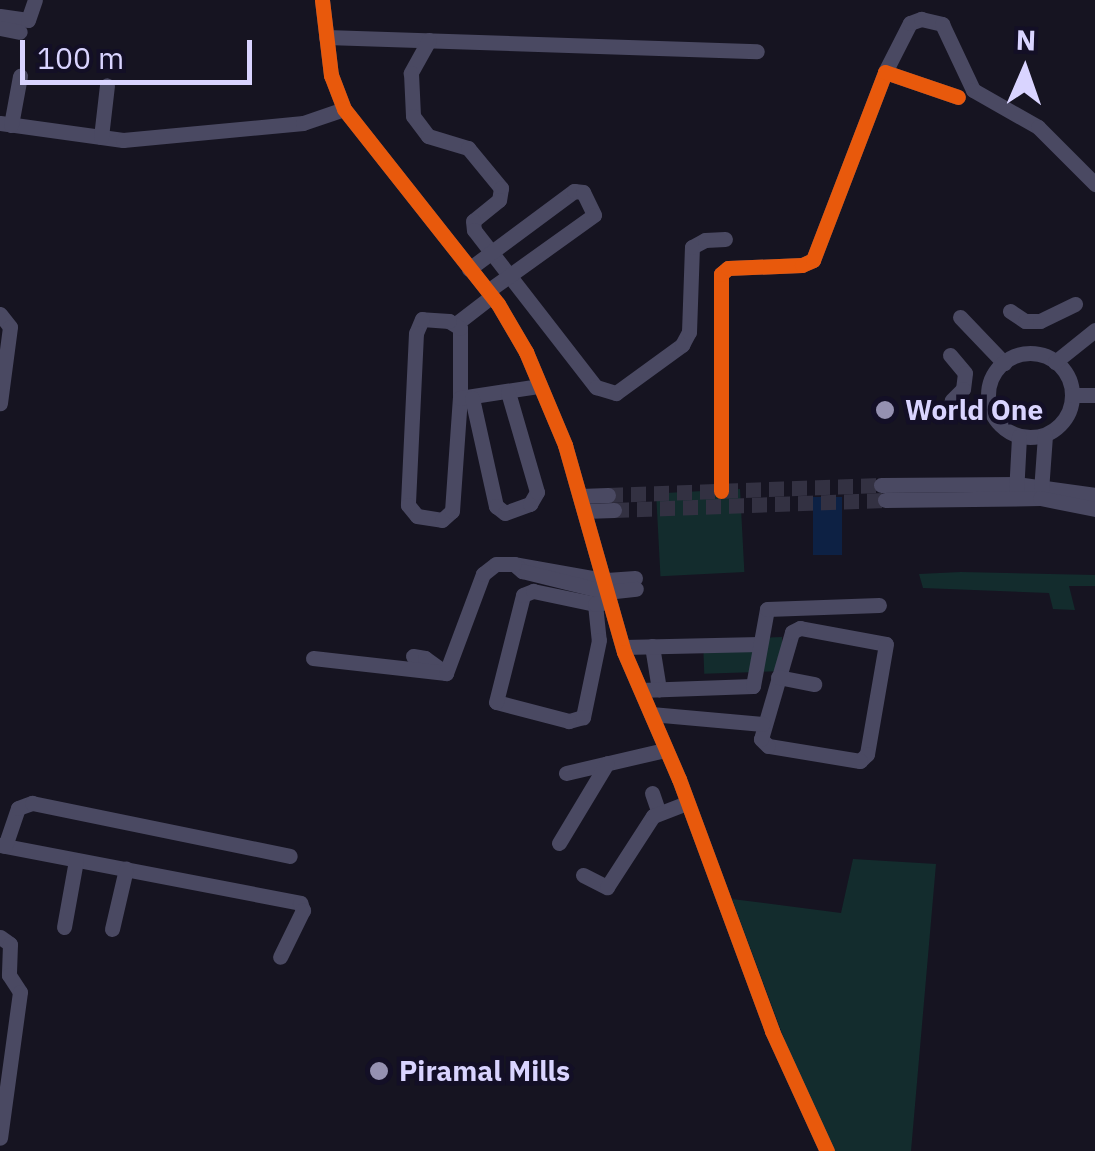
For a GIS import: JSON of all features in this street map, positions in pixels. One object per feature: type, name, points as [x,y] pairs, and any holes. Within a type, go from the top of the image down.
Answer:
[{"type":"street","points":[[0,16],[28,20],[35,0]]},
{"type":"street","points":[[322,0],[332,75],[344,109],[515,329],[564,445],[603,594],[621,642],[688,803],[772,1031],[828,1151]]},
{"type":"street","points":[[721,474],[722,274],[728,268],[802,265],[814,260],[885,72],[910,23],[921,19],[942,24],[973,90],[1038,128],[1095,184]]},
{"type":"street","points":[[0,28],[20,32]]},
{"type":"street","points":[[326,37],[757,50]]},
{"type":"street","points":[[429,40],[411,72],[413,116],[428,136],[468,148],[501,188],[499,200],[472,226],[596,386],[616,393],[687,340],[692,248],[705,240],[725,239]]},
{"type":"street","points":[[885,72],[958,97]]},
{"type":"street","points":[[20,76],[6,124],[101,137],[208,135],[303,123],[344,109]]},
{"type":"street","points":[[101,137],[107,85]]},
{"type":"street","points":[[458,323],[509,275],[594,215],[583,192],[574,191],[469,268]]},
{"type":"street","points":[[1010,311],[1025,321],[1040,320],[1076,304]]},
{"type":"street","points":[[0,314],[10,328],[0,402]]},
{"type":"street","points":[[960,317],[1004,363]]},
{"type":"street","points":[[427,318],[458,323],[463,334],[466,398],[452,511],[442,520],[417,516],[408,505],[418,324],[427,318]]},
{"type":"street","points":[[1037,354],[1040,320]]},
{"type":"street","points":[[1055,362],[1095,330]]},
{"type":"street","points":[[1037,354],[1055,362],[1070,382],[1072,395],[1065,419],[1045,435],[1019,436],[995,418],[988,399],[990,385],[1004,363],[1018,355],[1037,354]]},
{"type":"street","points":[[950,355],[962,365],[966,381],[959,396],[952,400]]},
{"type":"street","points":[[966,381],[990,385]]},
{"type":"street","points":[[466,398],[538,386]]},
{"type":"street","points":[[466,398],[496,506],[505,513],[530,504],[537,492],[508,392]]},
{"type":"street","points":[[1072,395],[1095,395]]},
{"type":"street","points":[[1040,492],[1045,435]]},
{"type":"street","points":[[1016,491],[1019,436]]},
{"type":"street","points":[[1040,492],[1095,510]]},
{"type":"street","points":[[883,493],[1095,494]]},
{"type":"street","points":[[582,504],[611,503]]},
{"type":"street","points":[[446,673],[483,574],[496,564],[514,564],[522,571],[603,594]]},
{"type":"street","points":[[603,594],[600,640],[585,711],[577,720],[496,702],[522,595],[603,594],[635,583]]},
{"type":"street","points":[[641,690],[753,686],[767,609],[879,604]]},
{"type":"street","points":[[796,629],[886,644],[866,754],[860,761],[768,746],[760,739],[778,677],[796,629]]},
{"type":"street","points":[[600,640],[652,646],[760,644]]},
{"type":"street","points":[[652,646],[659,689]]},
{"type":"street","points":[[412,656],[425,658],[446,673]]},
{"type":"street","points":[[312,658],[446,673]]},
{"type":"street","points":[[778,677],[814,684]]},
{"type":"street","points":[[651,714],[763,724]]},
{"type":"street","points":[[566,773],[665,750]]},
{"type":"street","points":[[559,843],[606,764]]},
{"type":"street","points":[[652,793],[659,813]]},
{"type":"street","points":[[280,957],[303,910],[300,903],[3,846],[18,808],[32,803],[290,856]]},
{"type":"street","points":[[583,875],[607,887],[659,813],[688,803]]},
{"type":"street","points":[[64,927],[76,860]]},
{"type":"street","points":[[112,929],[126,870]]},
{"type":"street","points":[[0,937],[10,944],[8,971],[20,992],[0,1138]]},
{"type":"green space","points":[[740,489],[744,572],[660,576],[656,493]]},
{"type":"green space","points":[[919,574],[1095,575],[1095,586],[1069,586],[1075,610],[1053,609],[1049,593],[923,588]]},
{"type":"green space","points":[[782,637],[783,671],[704,674],[703,640]]},
{"type":"green space","points":[[853,859],[936,864],[911,1151],[834,1151],[811,1111],[732,899],[841,913]]},
{"type":"water","points":[[813,497],[842,497],[842,555],[813,555]]},
{"type":"tunnel","points":[[608,495],[881,485]]},
{"type":"tunnel","points":[[614,510],[885,500]]},
{"type":"cycle path","points":[[322,0],[331,75],[344,109],[498,304],[526,352],[565,445],[624,652],[679,779],[772,1031],[827,1151]]},
{"type":"cycle path","points":[[721,491],[721,274],[728,268],[802,265],[813,260],[885,72],[958,97]]},
{"type":"place","name":"World One","points":[[885,410]]},
{"type":"place","name":"Piramal Mills","points":[[379,1071]]}]
